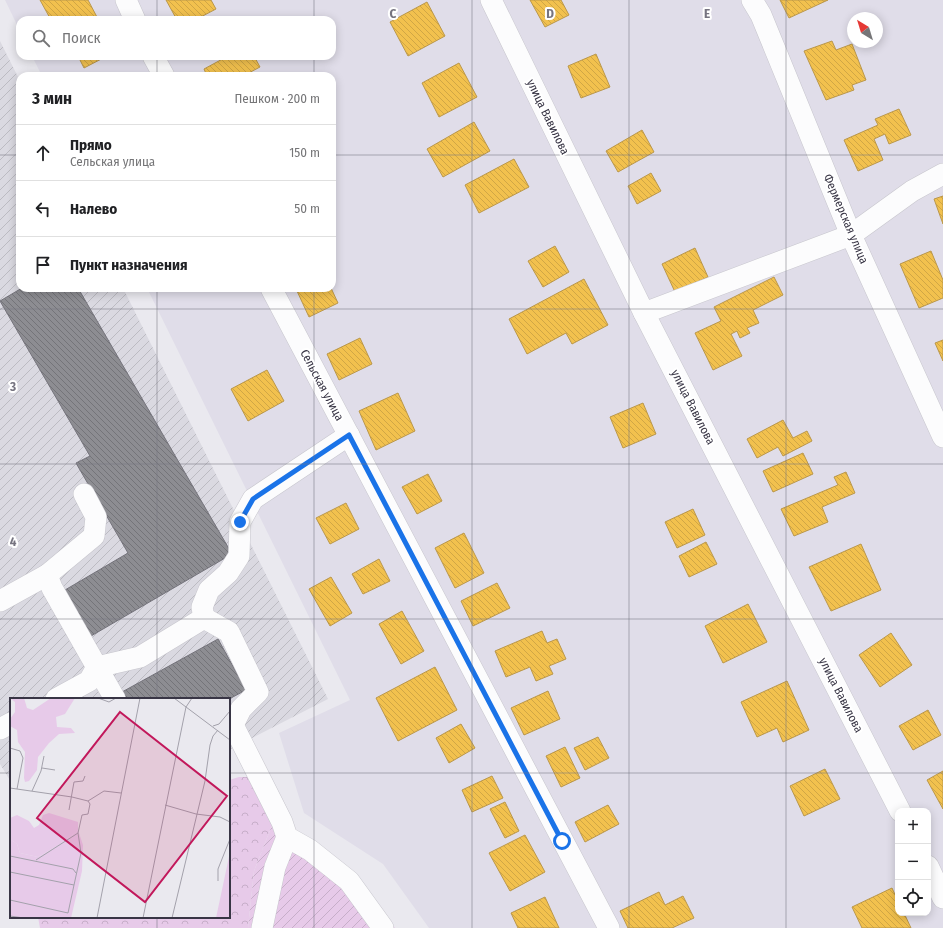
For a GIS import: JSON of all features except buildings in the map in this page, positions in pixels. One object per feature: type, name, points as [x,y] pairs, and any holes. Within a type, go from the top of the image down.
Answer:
[{"type":"street","points":[[126,0],[133,16]]},
{"type":"street","name":"улица Вавилова","points":[[491,0],[644,313],[898,808]]},
{"type":"street","name":"Фермерская улица","points":[[752,0],[761,15],[851,235],[943,437]]},
{"type":"street","points":[[156,60],[162,72]]},
{"type":"street","points":[[644,313],[851,235],[912,191],[943,174]]},
{"type":"street","name":"Сельская улица","points":[[273,292],[609,928]]},
{"type":"street","points":[[204,618],[202,607],[209,590],[228,573],[239,556],[240,522],[253,499],[349,435]]},
{"type":"street","points":[[0,601],[47,575],[94,536],[96,517],[84,494]]},
{"type":"street","points":[[47,575],[52,588],[114,698]]},
{"type":"street","points":[[97,667],[140,657],[204,618]]},
{"type":"street","points":[[204,618],[229,632],[258,692],[241,710],[233,725],[282,822],[288,837],[310,850],[349,881],[383,928]]},
{"type":"street","points":[[58,698],[90,681],[97,667]]},
{"type":"street","points":[[0,729],[10,724]]},
{"type":"street","points":[[262,928],[274,867],[288,837]]},
{"type":"street","points":[[931,872],[943,898]]},
{"type":"shaded area","points":[[5,0],[943,0],[943,928],[429,928],[383,864],[304,813],[279,733],[350,700],[149,292],[336,292],[336,72],[40,72],[34,60],[336,60],[336,16],[16,16],[16,23]]},
{"type":"shaded area","points":[[0,41],[16,73],[16,292],[125,292],[328,699],[230,749],[230,698],[10,698],[10,780],[0,764]]},
{"type":"green space","points":[[239,777],[249,777],[274,820],[254,871],[248,928],[40,928],[38,918],[230,918],[230,780]]},
{"type":"green space","points":[[274,820],[362,882],[395,928],[248,928],[254,871]]},
{"type":"route","points":[[240,522],[244,512],[253,499],[349,435],[562,841]]}]
